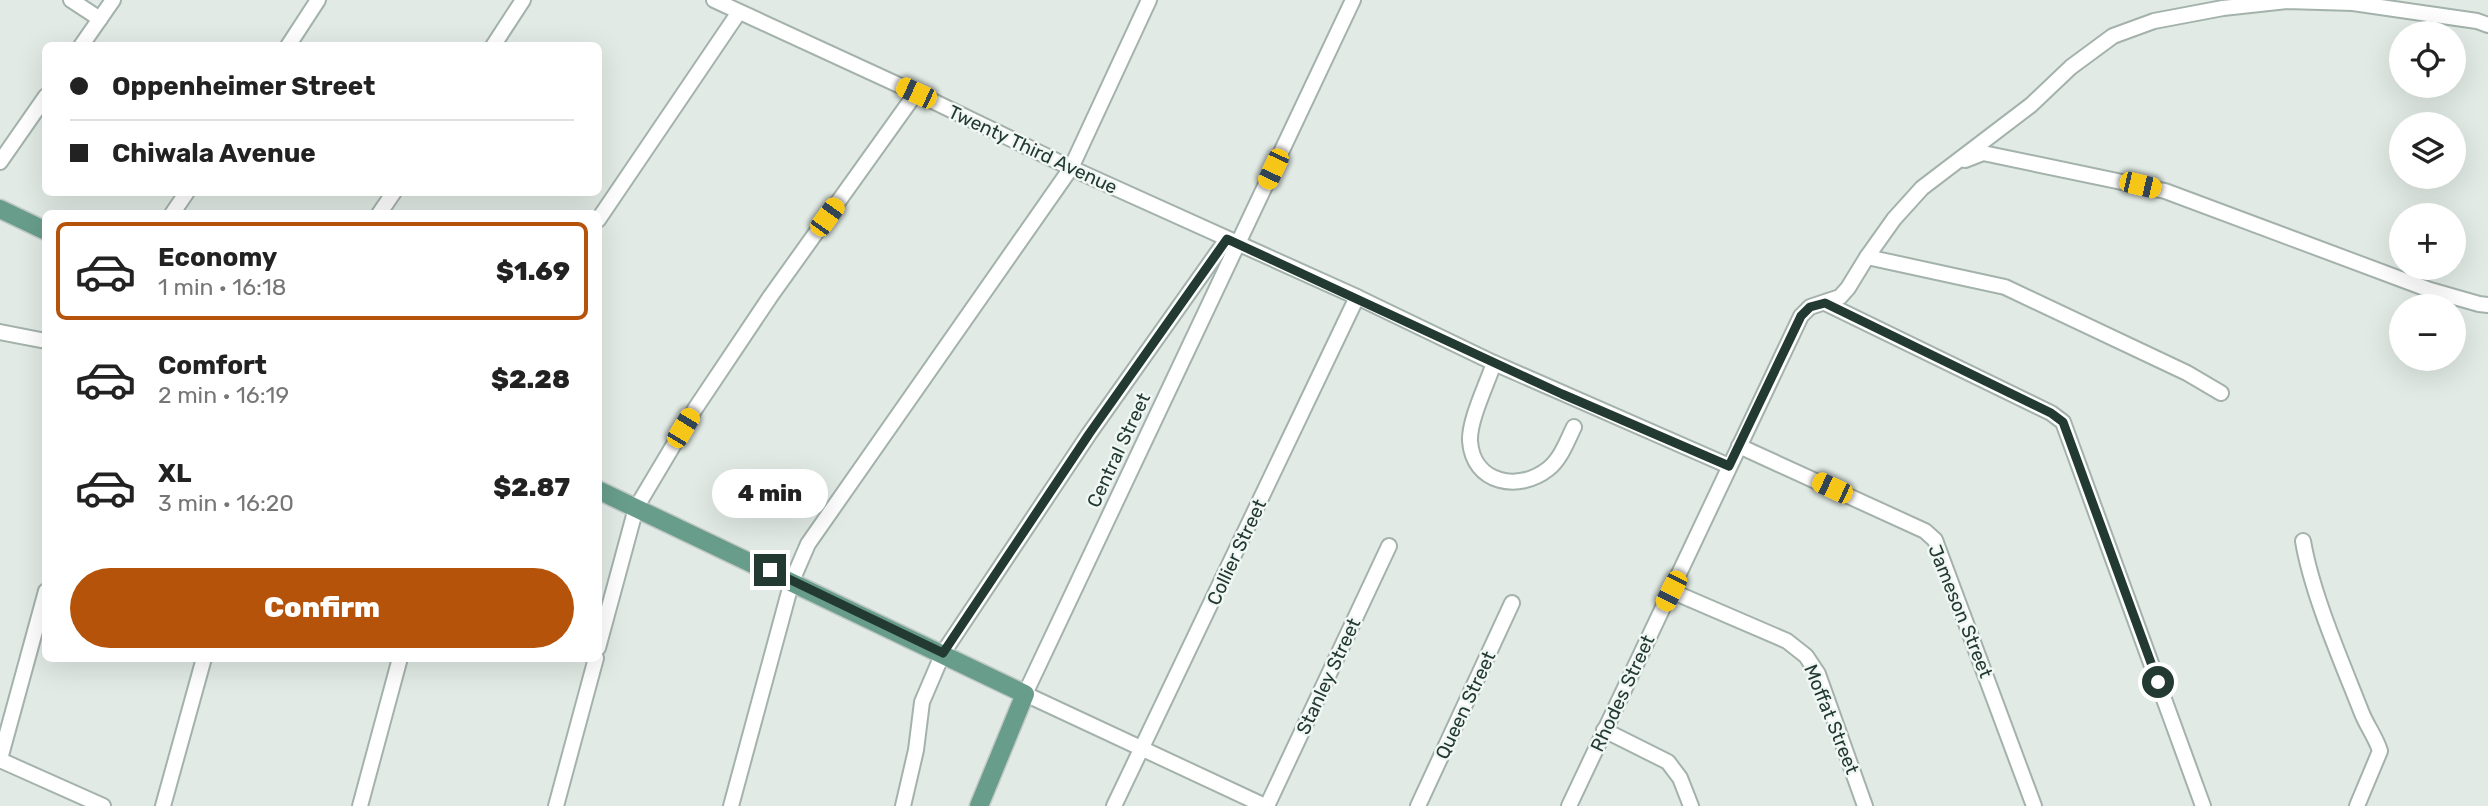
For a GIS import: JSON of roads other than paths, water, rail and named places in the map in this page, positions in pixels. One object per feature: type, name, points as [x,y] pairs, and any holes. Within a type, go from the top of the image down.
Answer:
[{"type":"main road","points":[[0,209],[42,229]]},
{"type":"main road","points":[[602,492],[1025,694]]},
{"type":"main road","name":"Central Street","points":[[979,806],[1025,694]]},
{"type":"street","points":[[71,0],[100,19]]},
{"type":"street","points":[[84,42],[113,0]]},
{"type":"street","points":[[291,42],[318,0]]},
{"type":"street","points":[[496,42],[523,0]]},
{"type":"street","name":"Twenty Third Avenue","points":[[714,0],[1494,363],[1729,466]]},
{"type":"street","points":[[731,806],[792,581],[808,544],[1071,168],[1149,0]]},
{"type":"street","name":"Central Street","points":[[1025,694],[1233,241],[1353,0]]},
{"type":"street","name":"Rhodes Street","points":[[1569,806],[1801,316],[1810,307],[1840,297],[1894,219],[1922,188],[1950,164],[2031,105],[2071,67],[2113,36],[2154,21],[2223,8],[2287,1],[2353,3],[2477,21],[2488,25]]},
{"type":"street","points":[[602,214],[740,12]]},
{"type":"street","points":[[602,633],[636,508],[695,409],[770,297],[916,93]]},
{"type":"street","points":[[0,162],[42,102]]},
{"type":"street","points":[[1950,164],[1983,153],[2165,191],[2430,289],[2488,305]]},
{"type":"street","points":[[903,806],[916,750],[922,702],[943,653],[1089,434],[1233,241]]},
{"type":"street","points":[[1867,257],[2005,287],[2187,373],[2221,393]]},
{"type":"street","name":"Collier Street","points":[[1114,806],[1357,297]]},
{"type":"street","points":[[1825,303],[2051,413],[2063,422],[2203,806]]},
{"type":"street","points":[[0,332],[42,340]]},
{"type":"street","points":[[1494,363],[1470,437],[1473,454],[1487,472],[1503,482],[1515,483],[1539,474],[1557,460],[1574,427]]},
{"type":"street","name":"Jameson Street","points":[[1739,446],[1925,531],[1935,540],[2034,806]]},
{"type":"street","points":[[2303,541],[2307,566],[2362,714],[2380,751],[2357,806]]},
{"type":"street","name":"Stanley Street","points":[[1266,806],[1389,546]]},
{"type":"street","name":"Moffat Street","points":[[1671,591],[1787,641],[1806,656],[1818,674],[1866,806]]},
{"type":"street","name":"Queen Street","points":[[1418,806],[1512,603]]},
{"type":"street","points":[[42,606],[0,760],[103,806]]},
{"type":"street","points":[[163,806],[203,662]]},
{"type":"street","points":[[360,806],[399,662]]},
{"type":"street","points":[[556,806],[595,662]]},
{"type":"street","points":[[1025,694],[1266,806]]},
{"type":"street","points":[[1604,730],[1668,762],[1680,778],[1691,806]]}]
